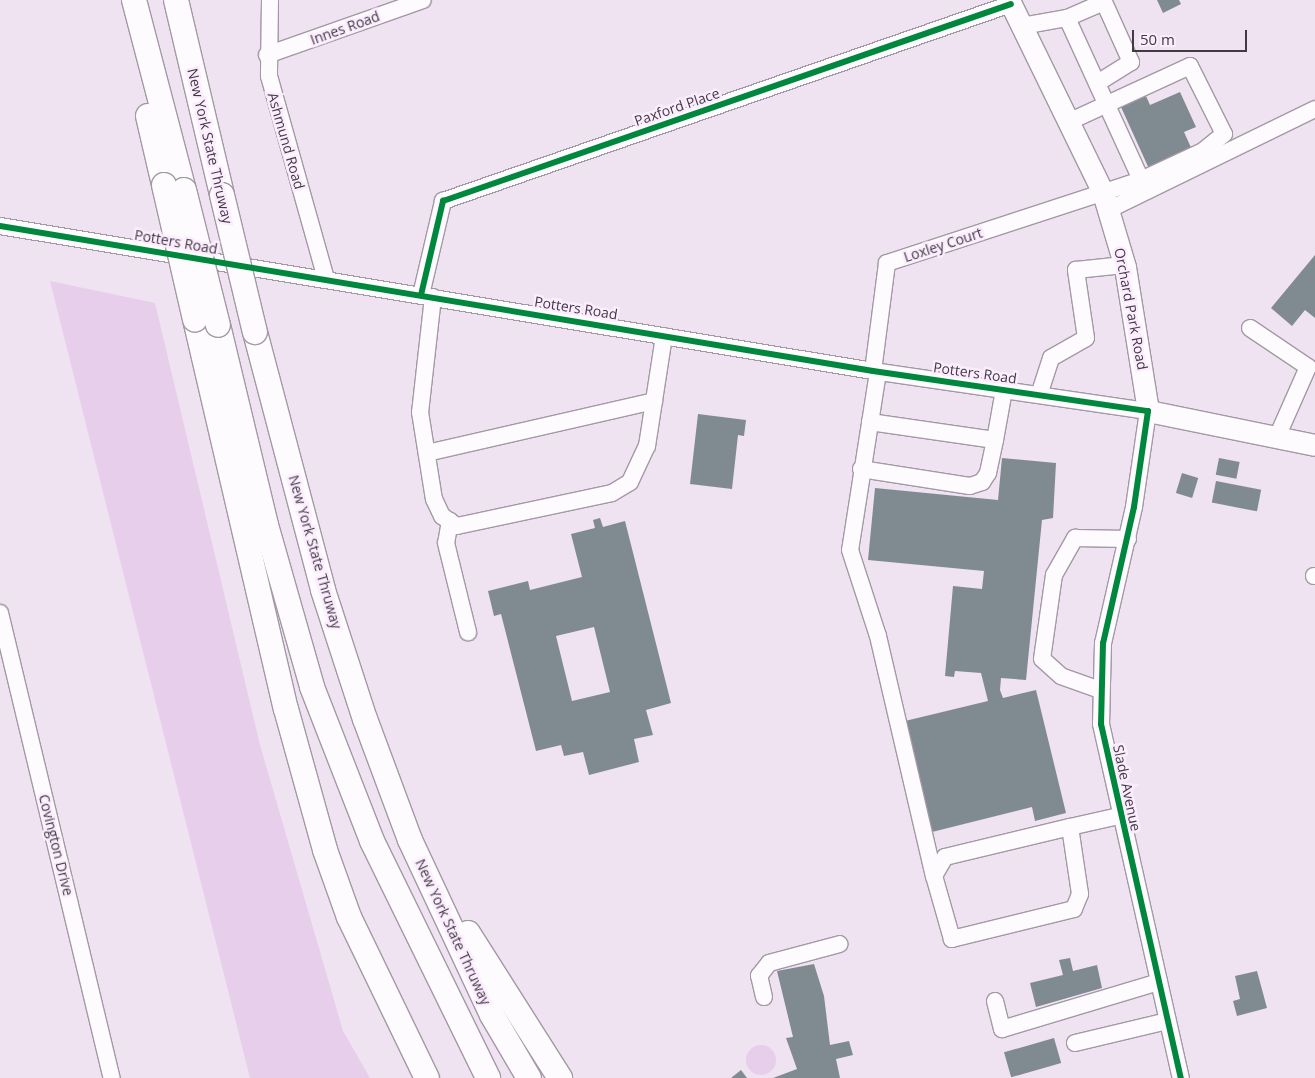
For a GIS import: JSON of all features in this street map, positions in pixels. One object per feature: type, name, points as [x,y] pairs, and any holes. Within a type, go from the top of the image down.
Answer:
[{"type":"highway","points":[[121,0],[174,187],[218,326],[266,525],[312,687],[372,841],[488,1078]]},
{"type":"highway","points":[[134,0],[174,187],[195,320],[270,644],[325,850],[349,917],[427,1078]]},
{"type":"highway","name":"New York State Thruway","points":[[176,0],[255,332],[324,590],[410,840],[492,1015],[529,1078]]},
{"type":"highway","points":[[410,840],[560,1078]]},
{"type":"main road","name":"Orchard Park Road","points":[[1010,2],[1105,202],[1124,264],[1148,411]]},
{"type":"main road","points":[[1148,411],[1315,445]]},
{"type":"street","name":"Ashmund Road","points":[[270,0],[267,56],[272,91],[326,279]]},
{"type":"street","name":"Innes Road","points":[[267,56],[423,0]]},
{"type":"street","name":"Paxford Place","points":[[427,296],[443,201],[1010,2]]},
{"type":"street","points":[[1022,26],[1067,18],[1104,2],[1131,62],[1097,83]]},
{"type":"street","points":[[1067,18],[1141,180]]},
{"type":"street","points":[[1068,122],[1190,66],[1224,134],[1203,151],[1141,180],[1105,202]]},
{"type":"street","points":[[1105,202],[1315,109]]},
{"type":"street","name":"Loxley Court","points":[[876,371],[887,263],[1105,202]]},
{"type":"street","name":"Potters Road","points":[[0,226],[876,371],[1148,411]]},
{"type":"street","points":[[1039,396],[1051,358],[1086,338],[1076,270],[1124,264]]},
{"type":"street","points":[[427,296],[420,412],[434,500],[450,521],[457,526],[612,493],[630,482],[639,468],[654,401],[664,336]]},
{"type":"street","points":[[1250,328],[1308,367],[1277,437]]},
{"type":"street","points":[[876,371],[850,550],[878,636],[934,876],[952,939],[1074,909],[1080,894],[1070,827]]},
{"type":"street","points":[[861,469],[970,486],[982,482],[988,473],[1004,390]]},
{"type":"street","points":[[427,454],[654,401]]},
{"type":"street","name":"Slade Avenue","points":[[1148,411],[1128,539],[1103,643],[1100,690],[1101,724],[1119,816],[1181,1078]]},
{"type":"street","points":[[870,422],[995,440]]},
{"type":"street","points":[[450,521],[446,543],[468,632]]},
{"type":"street","points":[[1100,690],[1061,676],[1042,659],[1054,575],[1075,538],[1128,539]]},
{"type":"street","name":"Covington Drive","points":[[0,613],[112,1078]]},
{"type":"street","points":[[934,876],[945,858],[1119,816]]},
{"type":"street","points":[[764,997],[759,976],[770,963],[840,944]]},
{"type":"street","points":[[995,1001],[1002,1029],[1159,982]]},
{"type":"street","points":[[1075,1043],[1167,1021]]},
{"type":"shaded area","points":[[50,281],[155,303],[260,745],[343,1031],[370,1078],[250,1078]]},
{"type":"shaded area","points":[[761,1045],[772,1049],[776,1060],[772,1071],[761,1075],[750,1071],[746,1060],[750,1049]]},
{"type":"building","points":[[1157,0],[1179,0],[1181,4],[1163,13]]},
{"type":"building","points":[[1180,92],[1196,127],[1184,132],[1193,152],[1150,171],[1121,107],[1146,96],[1150,105]]},
{"type":"building","points":[[1315,255],[1315,318],[1305,310],[1292,326],[1271,308]]},
{"type":"building","points":[[698,414],[746,420],[744,436],[738,435],[732,489],[690,484]]},
{"type":"building","points":[[1002,458],[1056,463],[1053,518],[1042,520],[1026,680],[1001,678],[1000,690],[1003,698],[1036,690],[1066,813],[1035,821],[1032,807],[932,832],[905,721],[988,701],[981,673],[955,671],[954,677],[945,676],[953,586],[982,589],[984,571],[868,560],[875,488],[998,500]]},
{"type":"building","points":[[1219,458],[1240,462],[1236,479],[1216,475]]},
{"type":"building","points":[[1182,473],[1198,478],[1192,498],[1176,493]]},
{"type":"building","points":[[1216,481],[1261,490],[1257,511],[1212,503]]},
{"type":"building","points":[[600,518],[603,527],[625,521],[671,703],[646,710],[653,735],[634,739],[639,762],[589,775],[583,752],[564,756],[561,745],[536,751],[501,614],[494,616],[488,591],[528,581],[530,590],[582,577],[571,534],[595,528],[593,520]],"holes":[[[594,627],[610,692],[572,701],[556,636]]]},
{"type":"building","points":[[1070,958],[1073,971],[1097,965],[1102,988],[1036,1007],[1030,983],[1063,975],[1059,960]]},
{"type":"building","points":[[814,964],[824,996],[830,1045],[849,1041],[853,1055],[836,1059],[840,1078],[773,1078],[797,1069],[786,1038],[793,1037],[777,971]]},
{"type":"building","points":[[1257,971],[1267,1008],[1237,1016],[1233,1001],[1240,999],[1235,976]]},
{"type":"building","points":[[1054,1038],[1061,1063],[1011,1077],[1004,1052]]},
{"type":"building","points":[[741,1070],[747,1078],[731,1078]]},
{"type":"cycle path","points":[[421,295],[443,201],[1011,4]]},
{"type":"cycle path","points":[[0,226],[873,371],[1148,411],[1134,507],[1103,643],[1101,724],[1181,1078]]}]
